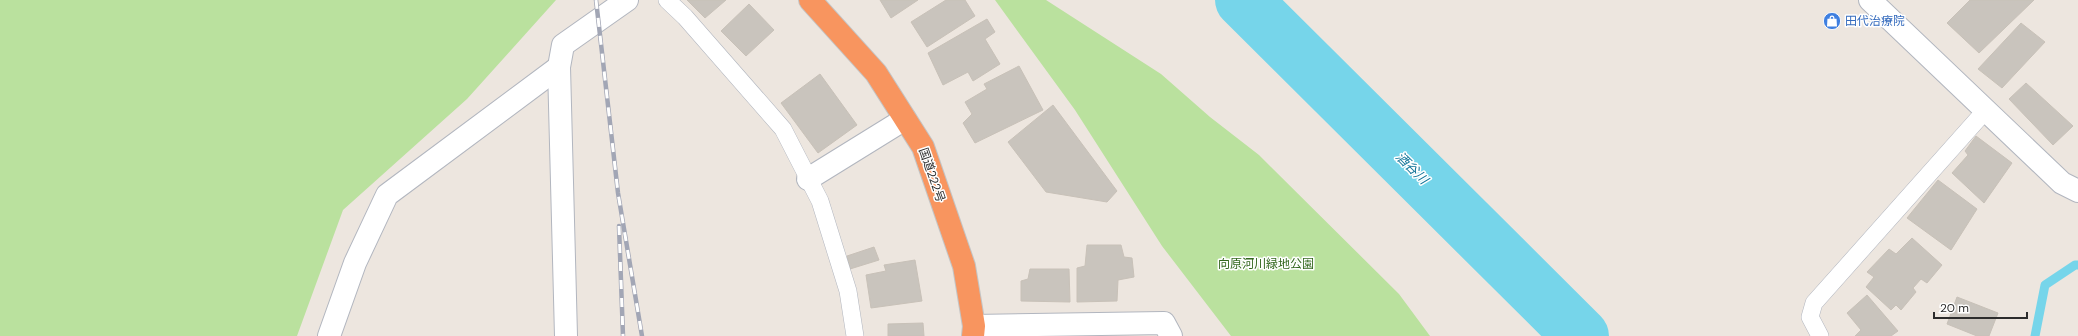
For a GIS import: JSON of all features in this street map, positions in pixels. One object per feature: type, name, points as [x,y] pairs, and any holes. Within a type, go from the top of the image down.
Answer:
[{"type":"highway","name":"国道222号","points":[[810,0],[876,73],[923,147],[964,266],[974,331]]},
{"type":"street","points":[[566,336],[558,67],[563,45],[627,0]]},
{"type":"street","points":[[1870,0],[1984,111],[2062,183],[2078,191]]},
{"type":"street","points":[[329,336],[355,263],[387,195],[558,67]]},
{"type":"street","points":[[808,179],[905,119]]},
{"type":"street","points":[[974,331],[1164,323],[1171,336]]},
{"type":"lane","points":[[667,0],[685,17],[783,129],[820,201],[848,291],[854,336]]},
{"type":"lane","points":[[1820,336],[1810,317],[1814,303],[1984,111]]},
{"type":"green space","points":[[0,0],[556,0],[467,99],[343,210],[297,336],[0,336]]},
{"type":"green space","name":"向原河川緑地公園","points":[[995,0],[1046,0],[1161,74],[1210,117],[1259,155],[1399,294],[1430,336],[1231,336],[1162,246],[1075,110]]},
{"type":"building","points":[[687,0],[726,0],[705,18]]},
{"type":"building","points":[[880,0],[918,0],[891,18]]},
{"type":"building","points":[[946,0],[965,0],[975,16],[927,47],[911,22]]},
{"type":"building","points":[[1970,0],[2034,0],[1979,53],[1947,23]]},
{"type":"building","points":[[749,4],[774,30],[746,56],[721,31]]},
{"type":"building","points":[[987,19],[995,32],[985,39],[1000,64],[973,81],[968,72],[943,85],[928,53]]},
{"type":"building","points":[[2021,23],[2045,42],[2002,88],[1978,69]]},
{"type":"building","points":[[1019,66],[1043,110],[975,143],[963,123],[972,114],[965,102],[987,89],[984,84]]},
{"type":"building","points":[[820,74],[857,125],[818,153],[781,103]]},
{"type":"building","points":[[2026,83],[2073,126],[2053,145],[2009,99]]},
{"type":"building","points":[[1053,105],[1117,191],[1107,202],[1046,192],[1008,142]]},
{"type":"building","points":[[1976,136],[2012,163],[1984,203],[1952,173],[1968,155],[1965,151]]},
{"type":"building","points":[[1938,180],[1977,209],[1951,250],[1907,218]]},
{"type":"building","points":[[1912,238],[1942,265],[1927,283],[1921,279],[1913,288],[1916,292],[1901,310],[1896,305],[1891,310],[1866,287],[1874,277],[1867,272],[1889,249],[1896,254]]},
{"type":"building","points":[[1087,245],[1121,245],[1124,257],[1132,258],[1134,277],[1118,280],[1117,301],[1077,302],[1077,268],[1085,266]]},
{"type":"building","points":[[874,247],[879,260],[850,269],[847,256]]},
{"type":"building","points":[[915,260],[922,301],[871,308],[866,275],[886,271],[884,265]]},
{"type":"building","points":[[1030,269],[1069,269],[1070,302],[1021,301],[1021,281],[1028,279]]},
{"type":"building","points":[[1867,295],[1898,331],[1891,336],[1855,336],[1861,330],[1847,313]]},
{"type":"building","points":[[1957,297],[1998,313],[1989,336],[1977,336],[1947,324]]},
{"type":"building","points":[[923,323],[924,336],[888,336],[888,324]]},
{"type":"waterway","name":"酒谷川","points":[[1243,0],[1581,336]]},
{"type":"waterway","points":[[2035,336],[2045,285],[2075,265],[2078,265]]},
{"type":"railway","points":[[596,0],[618,193],[642,336]]},
{"type":"railway","points":[[619,226],[623,336]]},
{"type":"place","name":"田代治療院","points":[[1832,21]]}]
